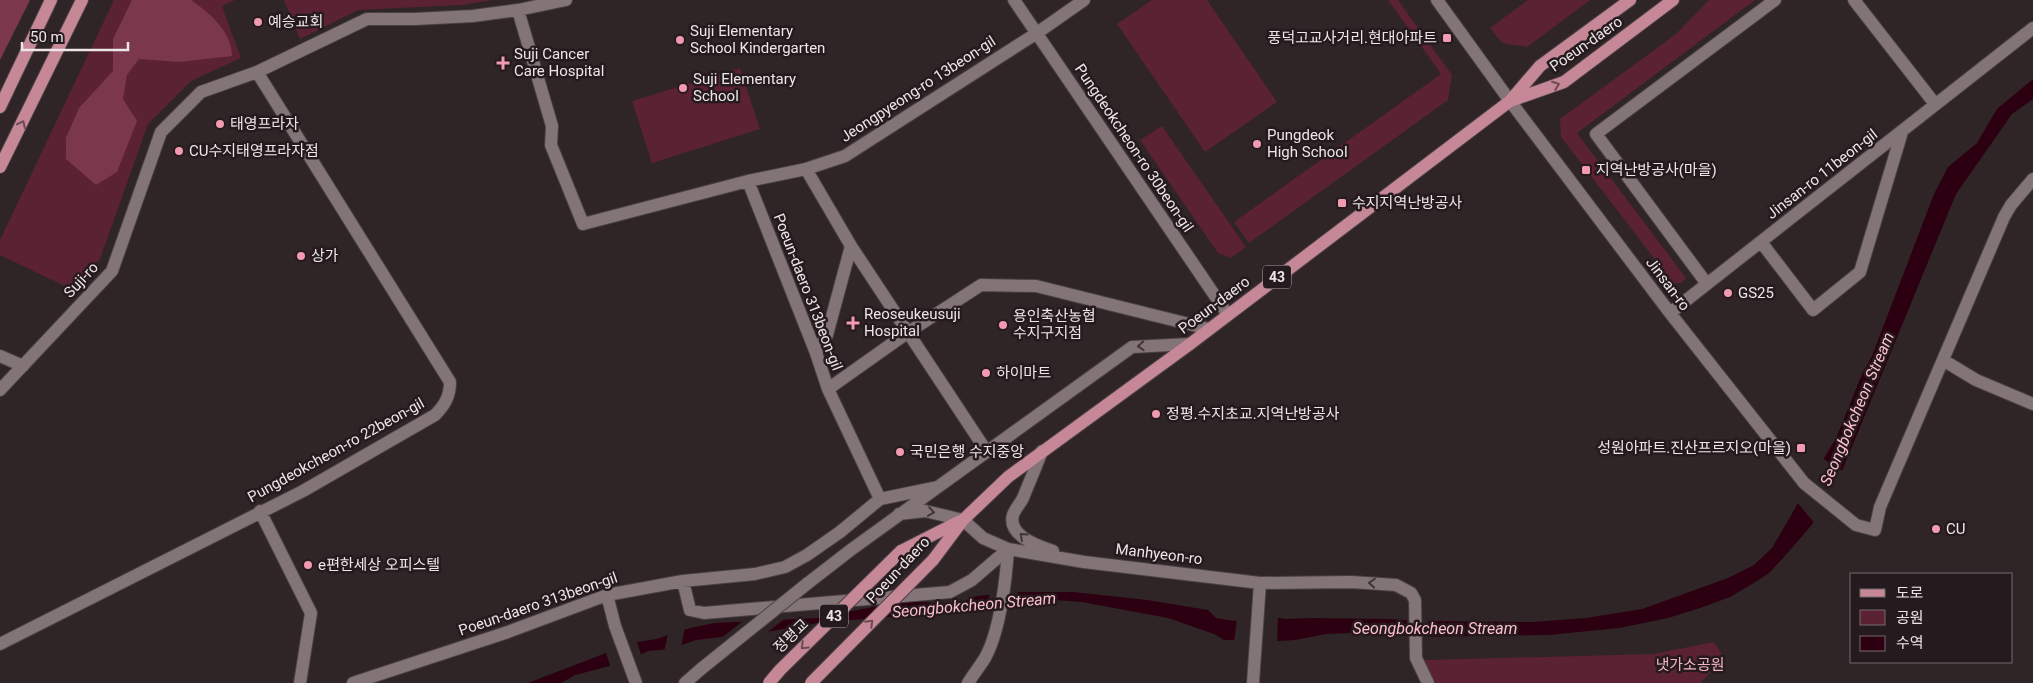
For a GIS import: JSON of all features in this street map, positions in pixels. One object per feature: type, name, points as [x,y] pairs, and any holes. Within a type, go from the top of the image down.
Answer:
[{"type":"main road","points":[[0,107],[51,0]]},
{"type":"main road","points":[[0,167],[82,0]]},
{"type":"main road","name":"Poeun-daero","points":[[811,683],[933,560],[962,520],[1008,477],[1190,344],[1510,101],[1540,66],[1630,0]]},
{"type":"main road","name":"Poeun-daero","points":[[1510,101],[1564,82],[1673,0]]},
{"type":"main road","name":"Poeun-daero","points":[[901,551],[962,520]]},
{"type":"main road","name":"정평교","points":[[769,683],[901,551]]},
{"type":"street","points":[[257,72],[367,19],[464,17],[518,10],[566,0]]},
{"type":"street","name":"Pungdeokcheon-ro 30beon-gil","points":[[1014,0],[1228,315]]},
{"type":"street","name":"Jeongpyeong-ro 13beon-gil","points":[[518,10],[552,126],[551,145],[583,224],[748,181],[806,169],[845,156],[1084,0]]},
{"type":"street","name":"Jinsan-ro","points":[[1437,0],[1510,101],[1670,313],[1804,483],[1856,525],[1875,530],[1880,507],[1943,360]]},
{"type":"street","points":[[1707,284],[1596,134],[1775,0]]},
{"type":"street","points":[[1854,0],[1935,104]]},
{"type":"street","name":"Jinsan-ro 11beon-gil","points":[[1670,313],[2033,28]]},
{"type":"street","name":"Suji-ro","points":[[0,390],[112,271],[161,132],[201,92],[257,72]]},
{"type":"street","name":"Pungdeokcheon-ro 22beon-gil","points":[[0,644],[260,511],[303,491],[435,415],[444,406],[450,391],[450,382],[257,72]]},
{"type":"street","name":"Jinsan-ro 11beon-gil","points":[[1761,242],[1813,310],[1860,272],[1902,132]]},
{"type":"street","points":[[806,169],[851,246],[987,452]]},
{"type":"street","points":[[2033,179],[2010,205],[2004,217],[1943,360],[1976,380],[2033,404]]},
{"type":"street","name":"Poeun-daero 313beon-gil","points":[[353,683],[508,632],[607,595],[683,581],[755,574],[786,567],[840,532],[880,499],[828,389],[816,353],[748,181]]},
{"type":"street","points":[[816,353],[827,335],[851,246]]},
{"type":"street","points":[[828,389],[907,333],[981,285],[1036,286],[1209,329]]},
{"type":"street","points":[[684,683],[808,583],[899,514],[1132,347],[1190,344]]},
{"type":"street","points":[[0,356],[23,366]]},
{"type":"street","points":[[1042,451],[1021,502],[1013,513],[1012,522],[1017,531],[1030,543],[1084,562]]},
{"type":"street","points":[[880,499],[938,487]]},
{"type":"street","points":[[260,511],[311,613],[300,683]]},
{"type":"street","points":[[899,514],[925,511],[962,520]]},
{"type":"street","name":"Manhyeon-ro","points":[[962,520],[983,538],[1008,549],[1084,562],[1260,583],[1351,582],[1396,585],[1411,593],[1415,600],[1416,658],[1428,683]]},
{"type":"street","points":[[683,581],[690,610],[704,613],[950,592],[972,580],[1008,549]]},
{"type":"street","points":[[968,683],[985,657],[994,635],[1006,571],[1008,549]]},
{"type":"street","points":[[1253,683],[1260,583]]},
{"type":"street","points":[[607,595],[615,626],[636,683]]},
{"type":"green space","points":[[114,0],[235,0],[222,6],[241,58],[191,81],[148,124],[100,259],[71,289],[0,255],[0,240]]},
{"type":"green space","points":[[284,0],[492,0],[462,5],[358,10],[300,39]]},
{"type":"green space","points":[[1152,0],[1207,0],[1277,102],[1205,152],[1117,24]]},
{"type":"green space","points":[[1388,0],[1398,0],[1452,75],[1448,100],[1249,243],[1234,222],[1441,74]]},
{"type":"green space","points":[[1528,0],[1590,0],[1527,47],[1502,43],[1490,28]]},
{"type":"green space","points":[[1709,0],[1755,0],[1577,133],[1686,278],[1681,283],[1673,283],[1561,137],[1560,119],[1676,34]]},
{"type":"green space","points":[[740,68],[760,129],[652,163],[632,101]]},
{"type":"green space","points":[[1162,126],[1246,247],[1231,258],[1218,253],[1140,140]]},
{"type":"green space","name":"냇가소공원","points":[[1714,642],[1725,658],[1700,683],[1434,683],[1425,660],[1653,654]]},
{"type":"shaded area","points":[[0,0],[30,0],[0,60]]},
{"type":"shaded area","points":[[132,0],[191,0],[219,24],[228,39],[232,56],[179,62],[139,59],[127,75],[123,99],[137,121],[117,172],[96,185],[66,159],[66,138],[79,108],[113,71],[113,39]]},
{"type":"water","name":"Seongbokcheon Stream","points":[[2033,79],[2033,99],[2012,114],[1956,194],[1830,500],[1810,527],[1769,573],[1730,597],[1668,618],[1619,628],[1549,635],[1413,637],[1374,632],[1326,634],[1278,641],[1224,640],[1214,634],[1168,618],[1082,602],[1027,601],[968,613],[824,622],[766,632],[696,640],[671,649],[648,651],[625,662],[575,675],[561,683],[528,683],[632,643],[656,639],[690,628],[715,623],[817,618],[883,605],[915,601],[941,604],[962,602],[977,596],[1013,592],[1073,592],[1147,600],[1208,610],[1216,618],[1234,621],[1269,617],[1287,619],[1533,622],[1586,618],[1642,609],[1728,578],[1754,565],[1772,548],[1837,436],[1862,374],[1872,356],[1934,194],[1948,167],[1977,143],[1997,109]]},
{"type":"pier","points":[[1822,458],[1844,472],[1832,501],[1815,524],[1797,502]]},
{"type":"pier","points":[[1018,589],[1016,606],[986,612],[990,592]]},
{"type":"pier","points":[[1269,614],[1278,616],[1277,643],[1234,643],[1237,618]]},
{"type":"pier","points":[[787,617],[765,634],[720,639],[747,618]]},
{"type":"pier","points":[[1407,618],[1428,619],[1428,640],[1407,639]]},
{"type":"pier","points":[[685,627],[681,648],[664,652],[668,633]]},
{"type":"pier","points":[[636,639],[642,657],[611,668],[605,650]]},
{"type":"place","name":"예승교회","points":[[258,22]]},
{"type":"place","name":"풍덕고교사거리.현대아파트","points":[[1447,38]]},
{"type":"place","name":"Suji Elementary School Kindergarten","points":[[680,40]]},
{"type":"place","name":"Suji Cancer Care Hospital","points":[[503,63]]},
{"type":"place","name":"Suji Elementary School","points":[[683,88]]},
{"type":"place","name":"태영프라자","points":[[220,124]]},
{"type":"place","name":"Pungdeok High School","points":[[1257,144]]},
{"type":"place","name":"CU수지태영프라자점","points":[[179,151]]},
{"type":"place","name":"지역난방공사(마을)","points":[[1586,170]]},
{"type":"place","name":"수지지역난방공사","points":[[1342,203]]},
{"type":"place","name":"상가","points":[[301,256]]},
{"type":"place","name":"GS25","points":[[1728,293]]},
{"type":"place","name":"Reoseukeusuji Hospital","points":[[853,323]]},
{"type":"place","name":"용인축산농협 수지구지점","points":[[1003,325]]},
{"type":"place","name":"하이마트","points":[[986,373]]},
{"type":"place","name":"정평.수지초교.지역난방공사","points":[[1156,414]]},
{"type":"place","name":"성원아파트.진산프르지오(마을)","points":[[1801,448]]},
{"type":"place","name":"국민은행 수지중앙","points":[[900,452]]},
{"type":"place","name":"CU","points":[[1936,529]]},
{"type":"place","name":"e편한세상 오피스텔","points":[[308,565]]}]
